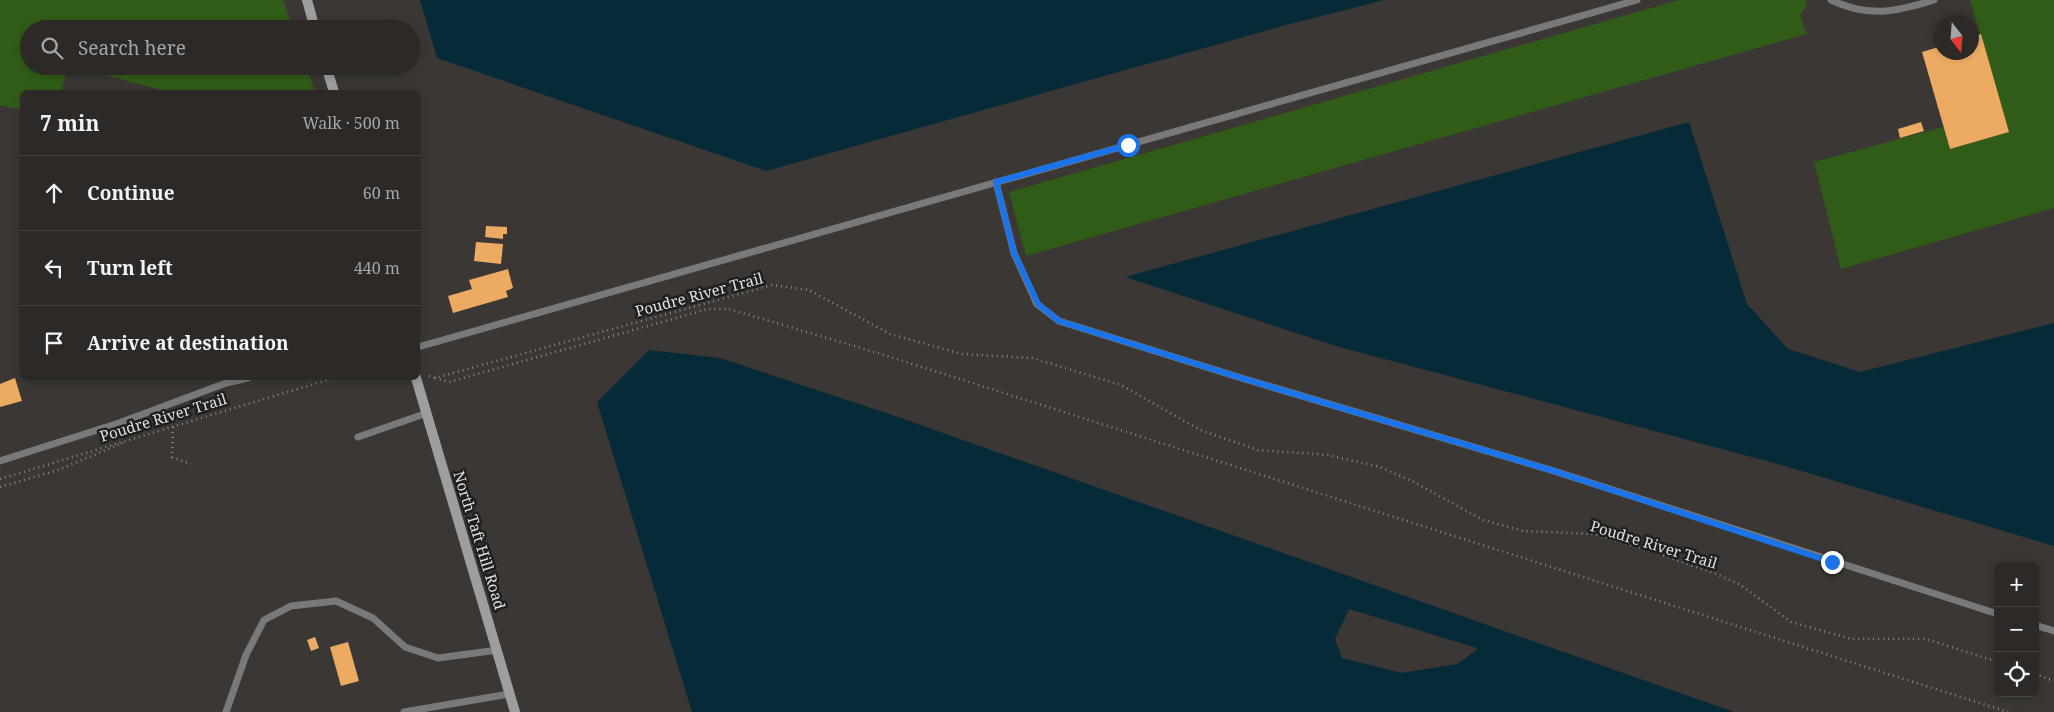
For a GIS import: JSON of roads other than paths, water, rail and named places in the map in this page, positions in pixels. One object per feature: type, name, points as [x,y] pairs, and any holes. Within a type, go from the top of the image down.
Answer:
[{"type":"main road","points":[[307,0],[313,20]]},
{"type":"main road","points":[[329,75],[333,90]]},
{"type":"main road","name":"North Taft Hill Road","points":[[421,377],[427,413],[515,712]]},
{"type":"lane","points":[[420,346],[1637,0]]},
{"type":"lane","points":[[1831,0],[1862,11],[1898,11],[1934,0]]},
{"type":"lane","points":[[996,182],[1014,253],[1038,304],[1059,321],[1238,377],[1554,471],[1994,613]]},
{"type":"lane","points":[[0,461],[120,423],[241,380]]},
{"type":"lane","points":[[358,436],[427,413]]},
{"type":"lane","points":[[226,712],[246,655],[264,620],[291,606],[336,601],[373,618],[405,647],[438,658],[498,650]]},
{"type":"lane","points":[[2039,626],[2054,630]]},
{"type":"lane","points":[[404,712],[474,702],[509,694]]},
{"type":"water","points":[[420,0],[1384,0],[1286,25],[766,171],[437,58]]},
{"type":"water","points":[[1689,122],[1747,304],[1788,349],[1860,372],[2054,323],[2054,546],[1778,464],[1336,346],[1125,277]]},
{"type":"water","points":[[649,350],[720,358],[892,415],[1734,712],[692,712],[597,402]],"holes":[[[1349,609],[1477,648],[1457,664],[1402,673],[1342,658],[1335,639]]]}]
